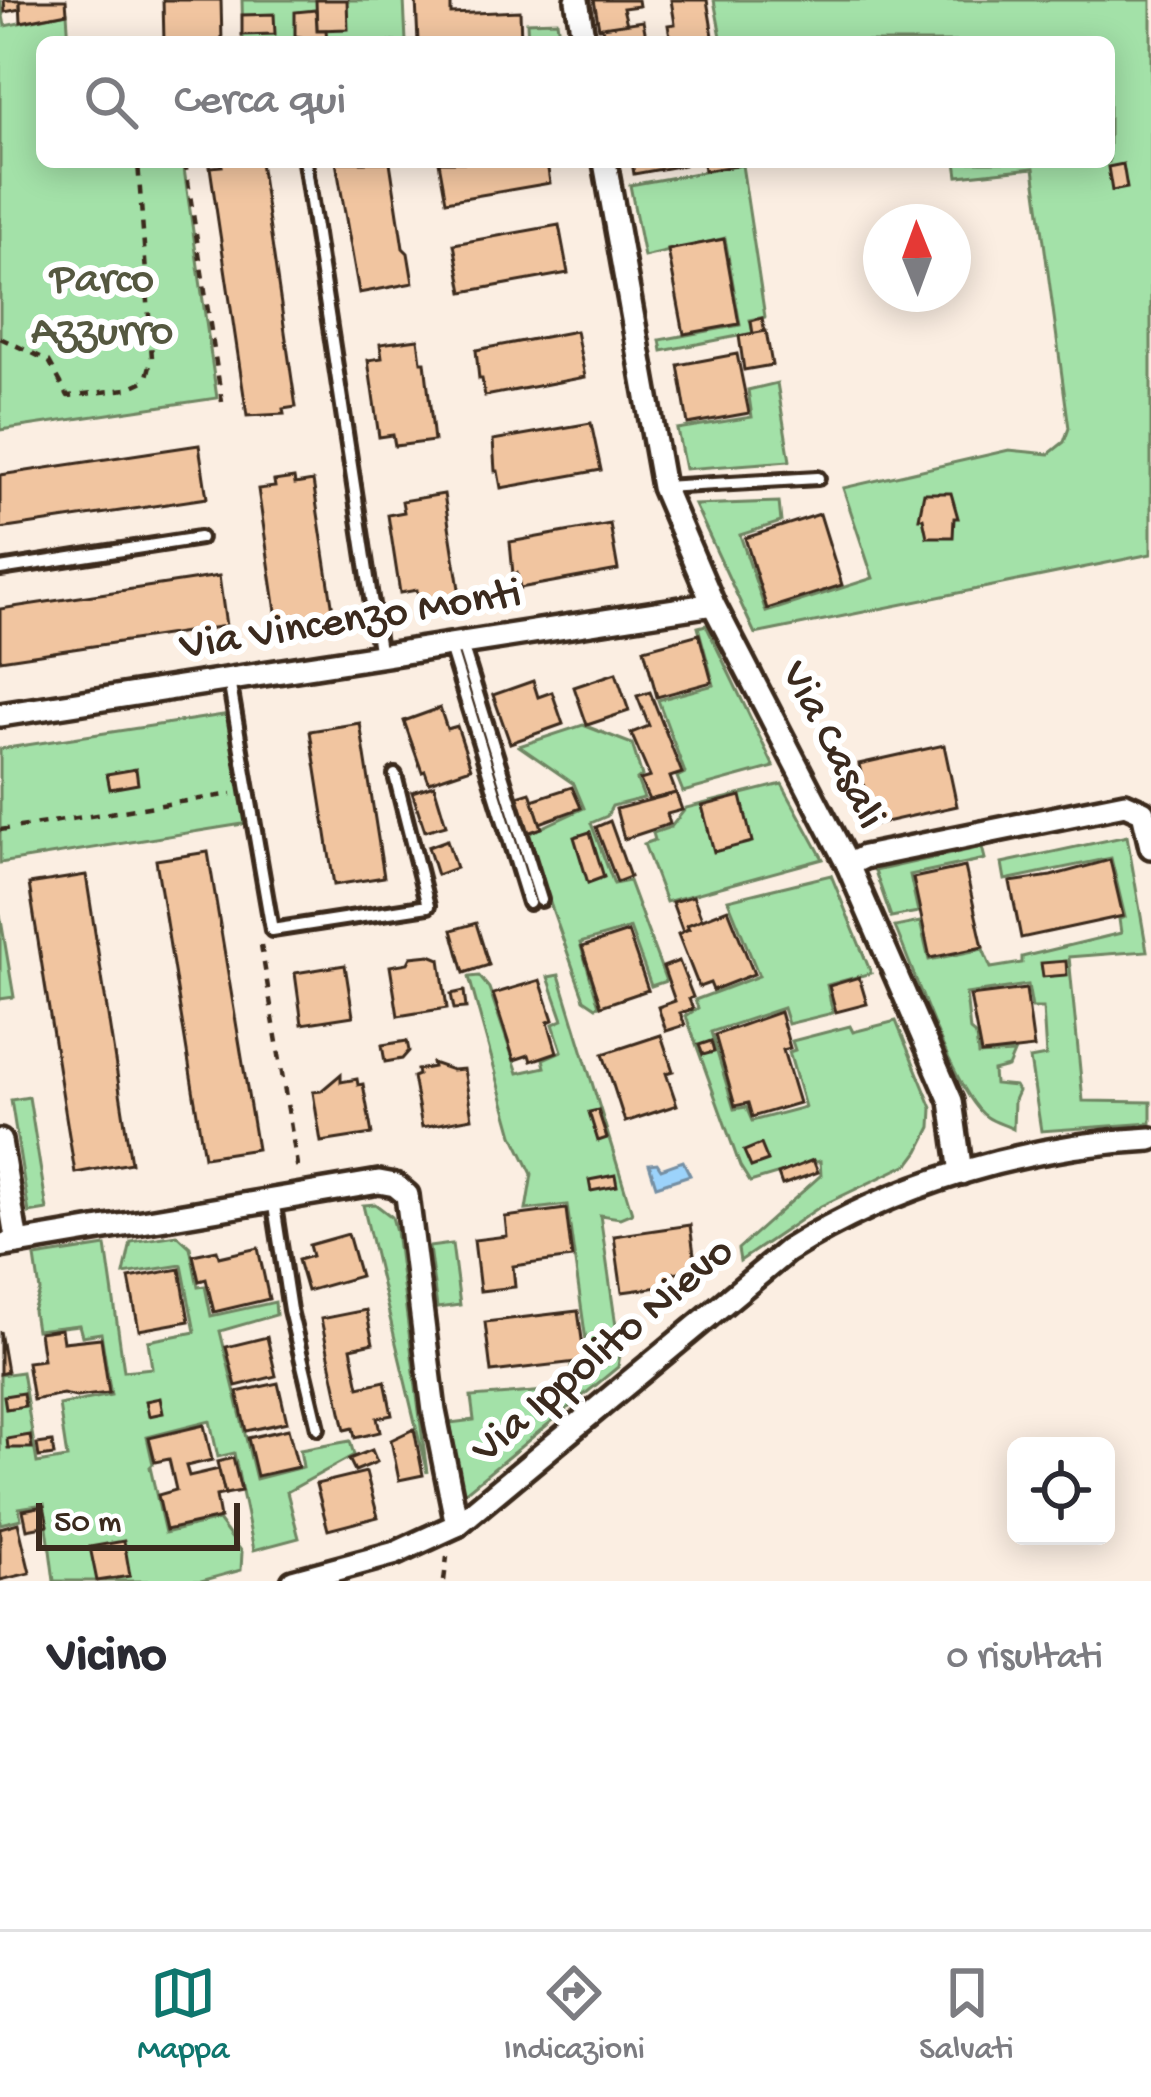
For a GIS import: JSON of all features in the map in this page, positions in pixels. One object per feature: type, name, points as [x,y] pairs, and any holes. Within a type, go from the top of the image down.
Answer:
[{"type":"street","points":[[577,0],[583,36]]},
{"type":"street","name":"Via Casali","points":[[606,168],[663,487],[713,604],[848,865],[950,1101],[961,1173]]},
{"type":"street","name":"Via Vincenzo Monti","points":[[0,715],[713,604]]},
{"type":"street","points":[[848,865],[864,857],[1125,804],[1144,812],[1151,847]]},
{"type":"street","points":[[961,1173],[1102,1141],[1151,1139]]},
{"type":"street","points":[[0,1141],[8,1245],[379,1182],[395,1185],[407,1195],[434,1411],[457,1525]]},
{"type":"street","name":"Via Ippolito Nievo","points":[[293,1581],[396,1553],[457,1525],[787,1251],[829,1224],[961,1173]]},
{"type":"lane","points":[[306,168],[380,657]]},
{"type":"lane","points":[[663,487],[818,478]]},
{"type":"lane","points":[[0,569],[200,538]]},
{"type":"lane","points":[[456,646],[535,902]]},
{"type":"lane","points":[[229,680],[272,930],[428,906],[395,775]]},
{"type":"lane","points":[[273,1199],[290,1310],[318,1428]]},
{"type":"path","points":[[0,338],[49,362],[68,397],[127,389],[146,380],[152,358],[138,168]]},
{"type":"path","points":[[186,168],[222,402]]},
{"type":"path","points":[[0,830],[248,791]]},
{"type":"path","points":[[272,930],[260,938],[302,1194]]},
{"type":"green space","name":"Parco Azzurro","points":[[0,0],[5,26],[67,13],[69,36],[36,36],[36,168],[184,168],[217,398],[0,430]]},
{"type":"green space","points":[[242,0],[404,0],[406,36],[243,36]]},
{"type":"green space","points":[[714,0],[1151,0],[1151,554],[755,634],[695,505],[779,502],[781,522],[740,535],[766,612],[873,578],[843,488],[1009,450],[1049,454],[1064,442],[1069,428],[1034,168],[1115,168],[1115,36],[721,36]]},
{"type":"green space","points":[[557,21],[559,36],[528,36],[527,22]]},
{"type":"green space","points":[[742,168],[765,317],[750,320],[753,333],[662,351],[660,340],[740,325],[725,238],[644,257],[630,185]]},
{"type":"green space","points":[[957,168],[1034,168],[958,176]]},
{"type":"green space","points":[[777,383],[790,461],[685,469],[677,429],[752,417],[748,390]]},
{"type":"green space","points":[[706,625],[774,767],[683,792],[677,777],[685,773],[658,700],[714,685],[698,627]]},
{"type":"green space","points":[[230,714],[249,823],[0,863],[0,749]]},
{"type":"green space","points":[[583,725],[632,744],[644,798],[612,806],[607,816],[591,823],[614,884],[629,881],[666,981],[651,986],[630,928],[580,943],[596,1007],[584,999],[526,835],[584,808],[574,784],[519,746]]},
{"type":"green space","points":[[782,784],[823,859],[666,902],[644,844],[655,840],[653,833],[671,827],[686,808]]},
{"type":"green space","points":[[1127,836],[1147,951],[1069,957],[1083,1101],[1151,1102],[1151,1123],[1041,1131],[1030,1059],[1046,1056],[1043,1008],[1032,1008],[1028,985],[966,994],[978,1055],[1014,1053],[1008,1067],[993,1071],[994,1084],[1015,1086],[1018,1091],[1013,1129],[987,1117],[962,1084],[895,927],[920,922],[929,960],[983,949],[991,968],[1121,933],[1119,919],[1125,917],[1111,858],[1005,880],[1002,863]]},
{"type":"green space","points":[[982,847],[985,859],[910,875],[918,912],[891,917],[875,871]]},
{"type":"green space","points":[[831,875],[871,973],[827,985],[833,1013],[788,1024],[783,1008],[711,1032],[734,1109],[746,1107],[752,1121],[805,1107],[789,1052],[795,1050],[792,1041],[850,1026],[853,1032],[896,1021],[932,1108],[931,1127],[910,1163],[821,1206],[740,1261],[738,1249],[821,1175],[820,1161],[750,1182],[686,1016],[698,1008],[695,1000],[759,976],[728,900]]},
{"type":"green space","points":[[0,914],[14,997],[0,999]]},
{"type":"green space","points":[[559,975],[632,1213],[620,1218],[600,1215],[618,1367],[463,1494],[450,1423],[474,1420],[471,1397],[572,1389],[571,1366],[589,1362],[567,1205],[526,1210],[532,1174],[513,1135],[469,977],[479,976],[489,988],[518,1073],[545,1067],[543,1059],[562,1051],[553,1024],[563,1020],[548,977]]},
{"type":"green space","points":[[29,1097],[47,1210],[29,1213],[11,1100]]},
{"type":"green space","points":[[375,1204],[392,1217],[396,1231],[427,1473],[363,1205]]},
{"type":"green space","points":[[177,1235],[190,1247],[198,1287],[205,1286],[211,1316],[275,1302],[276,1315],[220,1331],[256,1479],[303,1467],[300,1450],[350,1441],[354,1455],[287,1492],[299,1538],[254,1550],[234,1453],[218,1457],[210,1421],[147,1437],[165,1533],[218,1520],[242,1552],[241,1570],[201,1581],[54,1581],[44,1504],[19,1508],[21,1519],[0,1524],[0,1375],[22,1372],[37,1463],[67,1458],[59,1405],[111,1395],[101,1333],[82,1336],[79,1325],[36,1330],[33,1311],[40,1291],[35,1257],[106,1246],[124,1371],[152,1368],[148,1341],[195,1332],[182,1265],[124,1274],[131,1242]]},
{"type":"green space","points":[[452,1244],[460,1305],[437,1308],[429,1247]]},
{"type":"water","points":[[683,1161],[690,1175],[656,1186],[649,1164],[657,1163],[661,1169]]},
{"type":"building","points":[[4,0],[20,0],[20,9],[5,12]]},
{"type":"building","points":[[20,0],[66,0],[67,13],[21,22]]},
{"type":"building","points":[[163,0],[221,0],[222,36],[164,36]]},
{"type":"building","points":[[316,0],[347,0],[348,29],[317,30]]},
{"type":"building","points":[[416,0],[451,0],[451,14],[520,11],[521,36],[418,36]]},
{"type":"building","points":[[594,0],[638,0],[639,6],[623,8],[627,24],[599,28]]},
{"type":"building","points":[[671,0],[707,0],[713,36],[670,36],[668,25],[675,24]]},
{"type":"building","points":[[316,10],[317,30],[326,30],[326,36],[295,36],[295,12]]},
{"type":"building","points":[[274,14],[275,34],[242,35],[242,15]]},
{"type":"building","points":[[643,21],[646,36],[604,36],[602,27]]},
{"type":"building","points":[[1123,164],[1127,188],[1112,191],[1108,168]]},
{"type":"building","points":[[210,168],[261,168],[296,407],[283,409],[284,414],[247,416]]},
{"type":"building","points":[[337,168],[391,168],[413,283],[359,293]]},
{"type":"building","points":[[440,168],[548,168],[550,183],[446,201]]},
{"type":"building","points":[[633,168],[667,168],[634,174]]},
{"type":"building","points":[[559,225],[568,273],[463,292],[454,244]]},
{"type":"building","points":[[724,239],[739,324],[684,334],[668,250]]},
{"type":"building","points":[[762,318],[765,332],[753,334],[751,321]]},
{"type":"building","points":[[576,331],[585,377],[485,396],[476,350]]},
{"type":"building","points":[[766,331],[772,365],[744,370],[739,336]]},
{"type":"building","points":[[418,339],[434,441],[395,446],[393,435],[379,437],[368,360],[382,358],[380,344]]},
{"type":"building","points":[[737,354],[749,413],[688,424],[678,365]]},
{"type":"building","points":[[591,423],[601,470],[501,488],[493,440]]},
{"type":"building","points":[[199,445],[207,498],[0,529],[0,475]]},
{"type":"building","points":[[294,478],[295,484],[313,481],[334,617],[296,628],[295,622],[278,625],[258,489]]},
{"type":"building","points":[[924,493],[951,493],[958,518],[954,518],[953,537],[927,537],[923,518],[919,518]]},
{"type":"building","points":[[444,494],[460,595],[419,601],[417,590],[400,593],[388,515],[404,512],[402,501]]},
{"type":"building","points":[[820,514],[842,585],[767,609],[745,538]]},
{"type":"building","points":[[610,524],[618,570],[520,588],[517,573],[513,574],[510,542]]},
{"type":"building","points":[[219,576],[226,626],[0,660],[0,609]]},
{"type":"building","points":[[699,634],[712,682],[657,697],[644,649]]},
{"type":"building","points":[[616,673],[629,711],[587,725],[574,687]]},
{"type":"building","points":[[533,681],[538,697],[552,692],[563,724],[510,743],[493,695]]},
{"type":"building","points":[[650,692],[682,773],[670,777],[676,793],[649,800],[640,780],[650,777],[631,733],[649,726],[637,696]]},
{"type":"building","points":[[440,708],[447,729],[457,726],[471,768],[429,782],[404,721]]},
{"type":"building","points":[[360,723],[384,877],[334,885],[310,731]]},
{"type":"building","points":[[944,745],[957,806],[872,825],[859,764]]},
{"type":"building","points":[[136,769],[138,784],[110,789],[107,774]]},
{"type":"building","points":[[434,785],[446,825],[425,831],[412,792]]},
{"type":"building","points":[[572,787],[581,808],[540,823],[532,800]]},
{"type":"building","points":[[530,792],[542,828],[524,834],[511,798]]},
{"type":"building","points":[[676,793],[682,810],[667,814],[670,824],[624,839],[616,809]]},
{"type":"building","points":[[741,796],[752,842],[714,852],[702,806]]},
{"type":"building","points":[[610,821],[630,877],[617,882],[596,827]]},
{"type":"building","points":[[590,832],[604,877],[588,883],[574,837]]},
{"type":"building","points":[[447,840],[456,868],[437,875],[428,847]]},
{"type":"building","points":[[208,852],[257,1149],[204,1157],[156,860]]},
{"type":"building","points":[[1110,860],[1123,916],[1021,938],[1010,882]]},
{"type":"building","points":[[965,867],[983,947],[930,958],[913,878]]},
{"type":"building","points":[[86,875],[131,1163],[75,1173],[29,884]]},
{"type":"building","points":[[693,896],[702,919],[683,932],[672,902]]},
{"type":"building","points":[[728,909],[754,974],[713,990],[710,983],[699,987],[678,934],[689,929],[687,925]]},
{"type":"building","points":[[476,923],[489,965],[464,973],[452,930]]},
{"type":"building","points":[[628,932],[648,990],[601,1006],[582,947]]},
{"type":"building","points":[[430,955],[440,959],[447,1008],[398,1016],[390,966]]},
{"type":"building","points":[[679,961],[693,1009],[680,1013],[685,1025],[666,1031],[658,1007],[675,1001],[663,967]]},
{"type":"building","points":[[1066,961],[1067,975],[1043,977],[1041,963]]},
{"type":"building","points":[[345,965],[353,1016],[302,1024],[295,973]]},
{"type":"building","points":[[859,977],[867,1004],[836,1012],[829,986]]},
{"type":"building","points":[[540,980],[557,1052],[531,1061],[529,1055],[514,1060],[493,994]]},
{"type":"building","points":[[1026,989],[1034,1048],[981,1054],[970,996]]},
{"type":"building","points":[[464,991],[466,1008],[454,1009],[451,994]]},
{"type":"building","points":[[780,1012],[790,1048],[783,1050],[799,1103],[752,1117],[748,1103],[735,1106],[715,1035]]},
{"type":"building","points":[[661,1035],[673,1071],[666,1073],[677,1105],[625,1122],[603,1054]]},
{"type":"building","points":[[407,1041],[409,1051],[402,1059],[385,1062],[382,1045]]},
{"type":"building","points":[[711,1041],[714,1052],[703,1055],[699,1045]]},
{"type":"building","points":[[432,1063],[464,1069],[472,1118],[422,1127],[413,1077],[417,1070],[433,1067]]},
{"type":"building","points":[[341,1074],[341,1082],[357,1079],[358,1085],[363,1084],[372,1134],[321,1142],[313,1092]]},
{"type":"building","points":[[598,1110],[607,1138],[598,1141],[589,1112]]},
{"type":"building","points":[[761,1144],[768,1161],[751,1167],[744,1151]]},
{"type":"building","points":[[813,1160],[818,1172],[782,1185],[778,1174]]},
{"type":"building","points":[[615,1175],[617,1186],[591,1191],[589,1180]]},
{"type":"building","points":[[566,1209],[572,1258],[513,1266],[515,1287],[480,1291],[474,1240],[507,1236],[505,1217]]},
{"type":"building","points":[[690,1225],[696,1269],[673,1273],[674,1285],[622,1292],[614,1236]]},
{"type":"building","points":[[348,1234],[360,1276],[307,1291],[298,1260],[312,1256],[309,1245]]},
{"type":"building","points":[[258,1248],[269,1299],[214,1312],[206,1279],[199,1281],[193,1255],[217,1250],[219,1257]]},
{"type":"building","points":[[180,1269],[189,1321],[139,1330],[129,1278]]},
{"type":"building","points":[[366,1310],[373,1343],[351,1348],[359,1387],[385,1381],[392,1415],[377,1418],[380,1432],[355,1438],[353,1428],[345,1430],[321,1319]]},
{"type":"building","points":[[578,1311],[585,1361],[491,1372],[485,1322]]},
{"type":"building","points":[[61,1329],[63,1342],[101,1338],[109,1393],[33,1400],[27,1362],[43,1360],[39,1332]]},
{"type":"building","points":[[0,1331],[7,1372],[0,1374]]},
{"type":"building","points":[[267,1337],[276,1376],[236,1386],[226,1347]]},
{"type":"building","points":[[278,1383],[287,1422],[246,1431],[237,1392]]},
{"type":"building","points":[[23,1393],[25,1406],[6,1409],[4,1396]]},
{"type":"building","points":[[160,1398],[163,1413],[149,1416],[146,1401]]},
{"type":"building","points":[[204,1425],[212,1460],[186,1466],[189,1476],[219,1469],[225,1494],[216,1496],[220,1518],[166,1530],[158,1495],[176,1490],[169,1459],[155,1462],[149,1438]]},
{"type":"building","points":[[288,1429],[298,1467],[257,1476],[248,1438]]},
{"type":"building","points":[[414,1429],[423,1475],[399,1480],[391,1440]]},
{"type":"building","points":[[30,1435],[32,1448],[8,1448],[7,1439]]},
{"type":"building","points":[[52,1442],[54,1455],[39,1457],[37,1444]]},
{"type":"building","points":[[372,1450],[377,1462],[355,1471],[349,1459]]},
{"type":"building","points":[[233,1458],[241,1491],[225,1494],[217,1462]]},
{"type":"building","points":[[366,1472],[378,1517],[328,1530],[316,1484]]},
{"type":"building","points":[[44,1506],[48,1525],[27,1529],[23,1510]]},
{"type":"building","points":[[18,1523],[30,1573],[0,1580],[0,1528]]},
{"type":"building","points":[[124,1541],[130,1576],[97,1581],[90,1547]]}]
